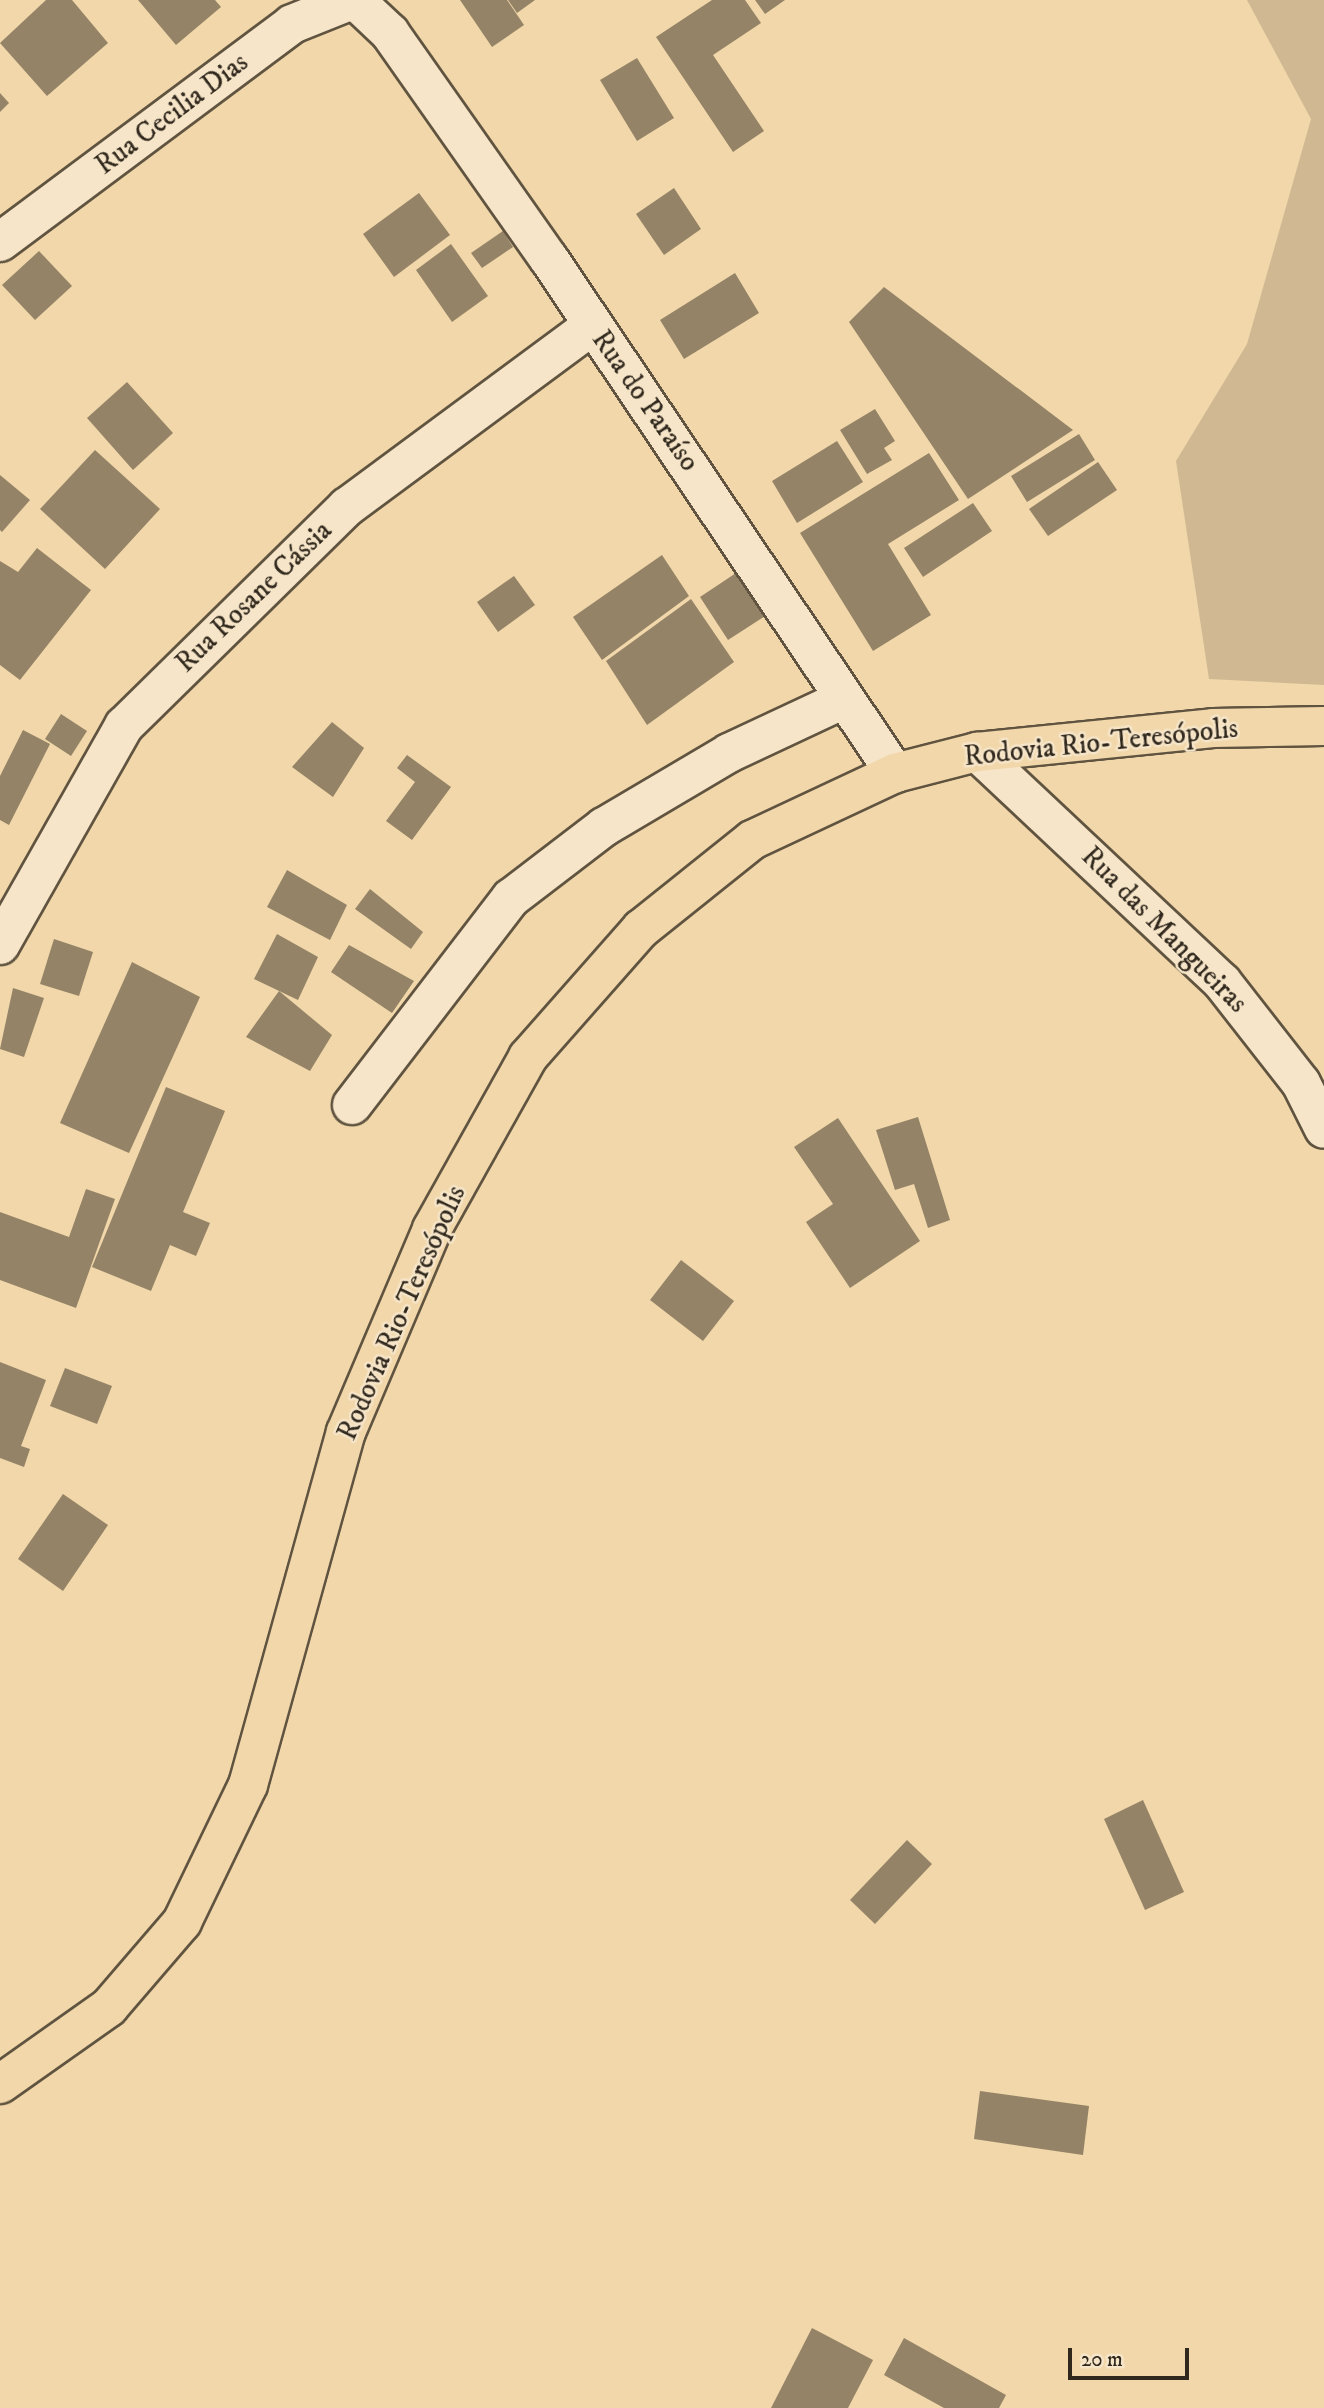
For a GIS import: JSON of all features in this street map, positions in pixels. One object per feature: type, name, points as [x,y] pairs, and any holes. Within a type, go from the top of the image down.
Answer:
[{"type":"highway","name":"Rodovia Rio-Teresópolis","points":[[0,2084],[109,2007],[182,1922],[248,1785],[346,1432],[432,1229],[528,1057],[641,929],[752,840],[895,773],[977,752],[1213,729],[1324,726]]},
{"type":"street","name":"Rua Cecilia Dias","points":[[0,242],[292,24],[353,0],[390,33]]},
{"type":"street","name":"Rua do Paraíso","points":[[390,33],[750,552],[842,700],[895,773]]},
{"type":"street","name":"Rua Rosane Cássia","points":[[0,945],[134,716],[347,508],[593,325]]},
{"type":"street","points":[[352,1105],[511,898],[616,820],[729,753],[842,700]]},
{"type":"street","name":"Rua das Mangueiras","points":[[977,752],[1222,982],[1301,1083],[1324,1129]]},
{"type":"shaded area","points":[[1247,0],[1324,0],[1324,685],[1209,679],[1176,461],[1247,344],[1311,119]]},
{"type":"building","points":[[46,0],[72,0],[108,43],[47,96],[0,43]]},
{"type":"building","points":[[138,0],[215,0],[221,7],[176,45]]},
{"type":"building","points":[[460,0],[507,0],[524,25],[492,47]]},
{"type":"building","points":[[508,0],[535,0],[517,13]]},
{"type":"building","points":[[712,0],[745,0],[761,23],[713,55],[764,131],[733,152],[656,37]]},
{"type":"building","points":[[755,0],[785,0],[765,14]]},
{"type":"building","points":[[637,58],[674,118],[637,141],[600,80]]},
{"type":"building","points":[[0,93],[9,103],[0,112]]},
{"type":"building","points":[[674,188],[701,229],[664,255],[636,214]]},
{"type":"building","points":[[419,193],[450,235],[394,277],[363,234]]},
{"type":"building","points":[[503,231],[513,247],[482,268],[471,253]]},
{"type":"building","points":[[451,244],[488,296],[452,322],[416,270]]},
{"type":"building","points":[[39,251],[72,286],[35,320],[2,285]]},
{"type":"building","points":[[735,273],[759,313],[684,359],[660,320]]},
{"type":"building","points":[[884,287],[1073,430],[968,499],[849,322]]},
{"type":"building","points":[[127,382],[173,433],[133,470],[87,418]]},
{"type":"building","points":[[875,409],[895,441],[884,448],[892,460],[867,474],[840,430]]},
{"type":"building","points":[[1079,434],[1095,460],[1027,502],[1011,476]]},
{"type":"building","points":[[837,441],[863,482],[797,523],[772,481]]},
{"type":"building","points":[[95,450],[160,509],[105,569],[40,509]]},
{"type":"building","points":[[929,453],[959,500],[888,544],[931,615],[873,651],[800,533]]},
{"type":"building","points":[[1098,462],[1117,490],[1048,536],[1029,509]]},
{"type":"building","points":[[0,475],[30,500],[2,532],[0,530]]},
{"type":"building","points":[[973,503],[992,531],[923,577],[904,548]]},
{"type":"building","points":[[37,548],[91,590],[20,680],[0,665],[0,561],[18,572]]},
{"type":"building","points":[[662,555],[689,596],[602,660],[573,617]]},
{"type":"building","points":[[748,565],[776,609],[728,640],[700,597]]},
{"type":"building","points":[[514,576],[535,605],[498,632],[477,602]]},
{"type":"building","points":[[691,599],[734,662],[647,725],[606,661]]},
{"type":"building","points":[[61,714],[87,731],[71,756],[45,739]]},
{"type":"building","points":[[332,722],[364,748],[333,797],[292,767]]},
{"type":"building","points":[[23,730],[50,744],[9,825],[0,820],[0,776]]},
{"type":"building","points":[[407,755],[451,787],[412,840],[386,821],[415,782],[397,768]]},
{"type":"building","points":[[287,870],[347,905],[330,940],[267,907]]},
{"type":"building","points":[[370,889],[423,932],[411,949],[355,909]]},
{"type":"building","points":[[277,934],[318,957],[298,1000],[254,979]]},
{"type":"building","points":[[54,939],[93,952],[79,996],[40,984]]},
{"type":"building","points":[[349,945],[414,981],[392,1013],[331,972]]},
{"type":"building","points":[[132,962],[200,997],[129,1153],[60,1123]]},
{"type":"building","points":[[13,988],[44,998],[24,1057],[0,1049]]},
{"type":"building","points":[[279,991],[332,1035],[310,1071],[246,1037]]},
{"type":"building","points":[[166,1087],[225,1111],[183,1212],[210,1223],[196,1256],[170,1245],[151,1291],[92,1267]]},
{"type":"building","points":[[918,1117],[950,1220],[928,1228],[914,1184],[895,1190],[876,1130]]},
{"type":"building","points":[[838,1118],[920,1241],[850,1288],[806,1222],[833,1204],[794,1147]]},
{"type":"building","points":[[86,1189],[115,1199],[76,1308],[0,1280],[0,1212],[69,1237]]},
{"type":"building","points":[[681,1260],[734,1301],[703,1341],[650,1300]]},
{"type":"building","points":[[0,1362],[46,1380],[21,1446],[30,1449],[24,1467],[0,1458]]},
{"type":"building","points":[[65,1368],[112,1386],[97,1424],[50,1406]]},
{"type":"building","points":[[63,1494],[108,1525],[63,1591],[18,1559]]},
{"type":"building","points":[[1143,1800],[1184,1892],[1145,1910],[1104,1819]]},
{"type":"building","points":[[907,1840],[932,1864],[875,1924],[850,1900]]},
{"type":"building","points":[[980,2091],[1089,2106],[1083,2155],[974,2139]]},
{"type":"building","points":[[812,2328],[873,2360],[848,2408],[771,2408]]},
{"type":"building","points":[[904,2338],[1006,2395],[999,2408],[944,2408],[884,2375]]}]
